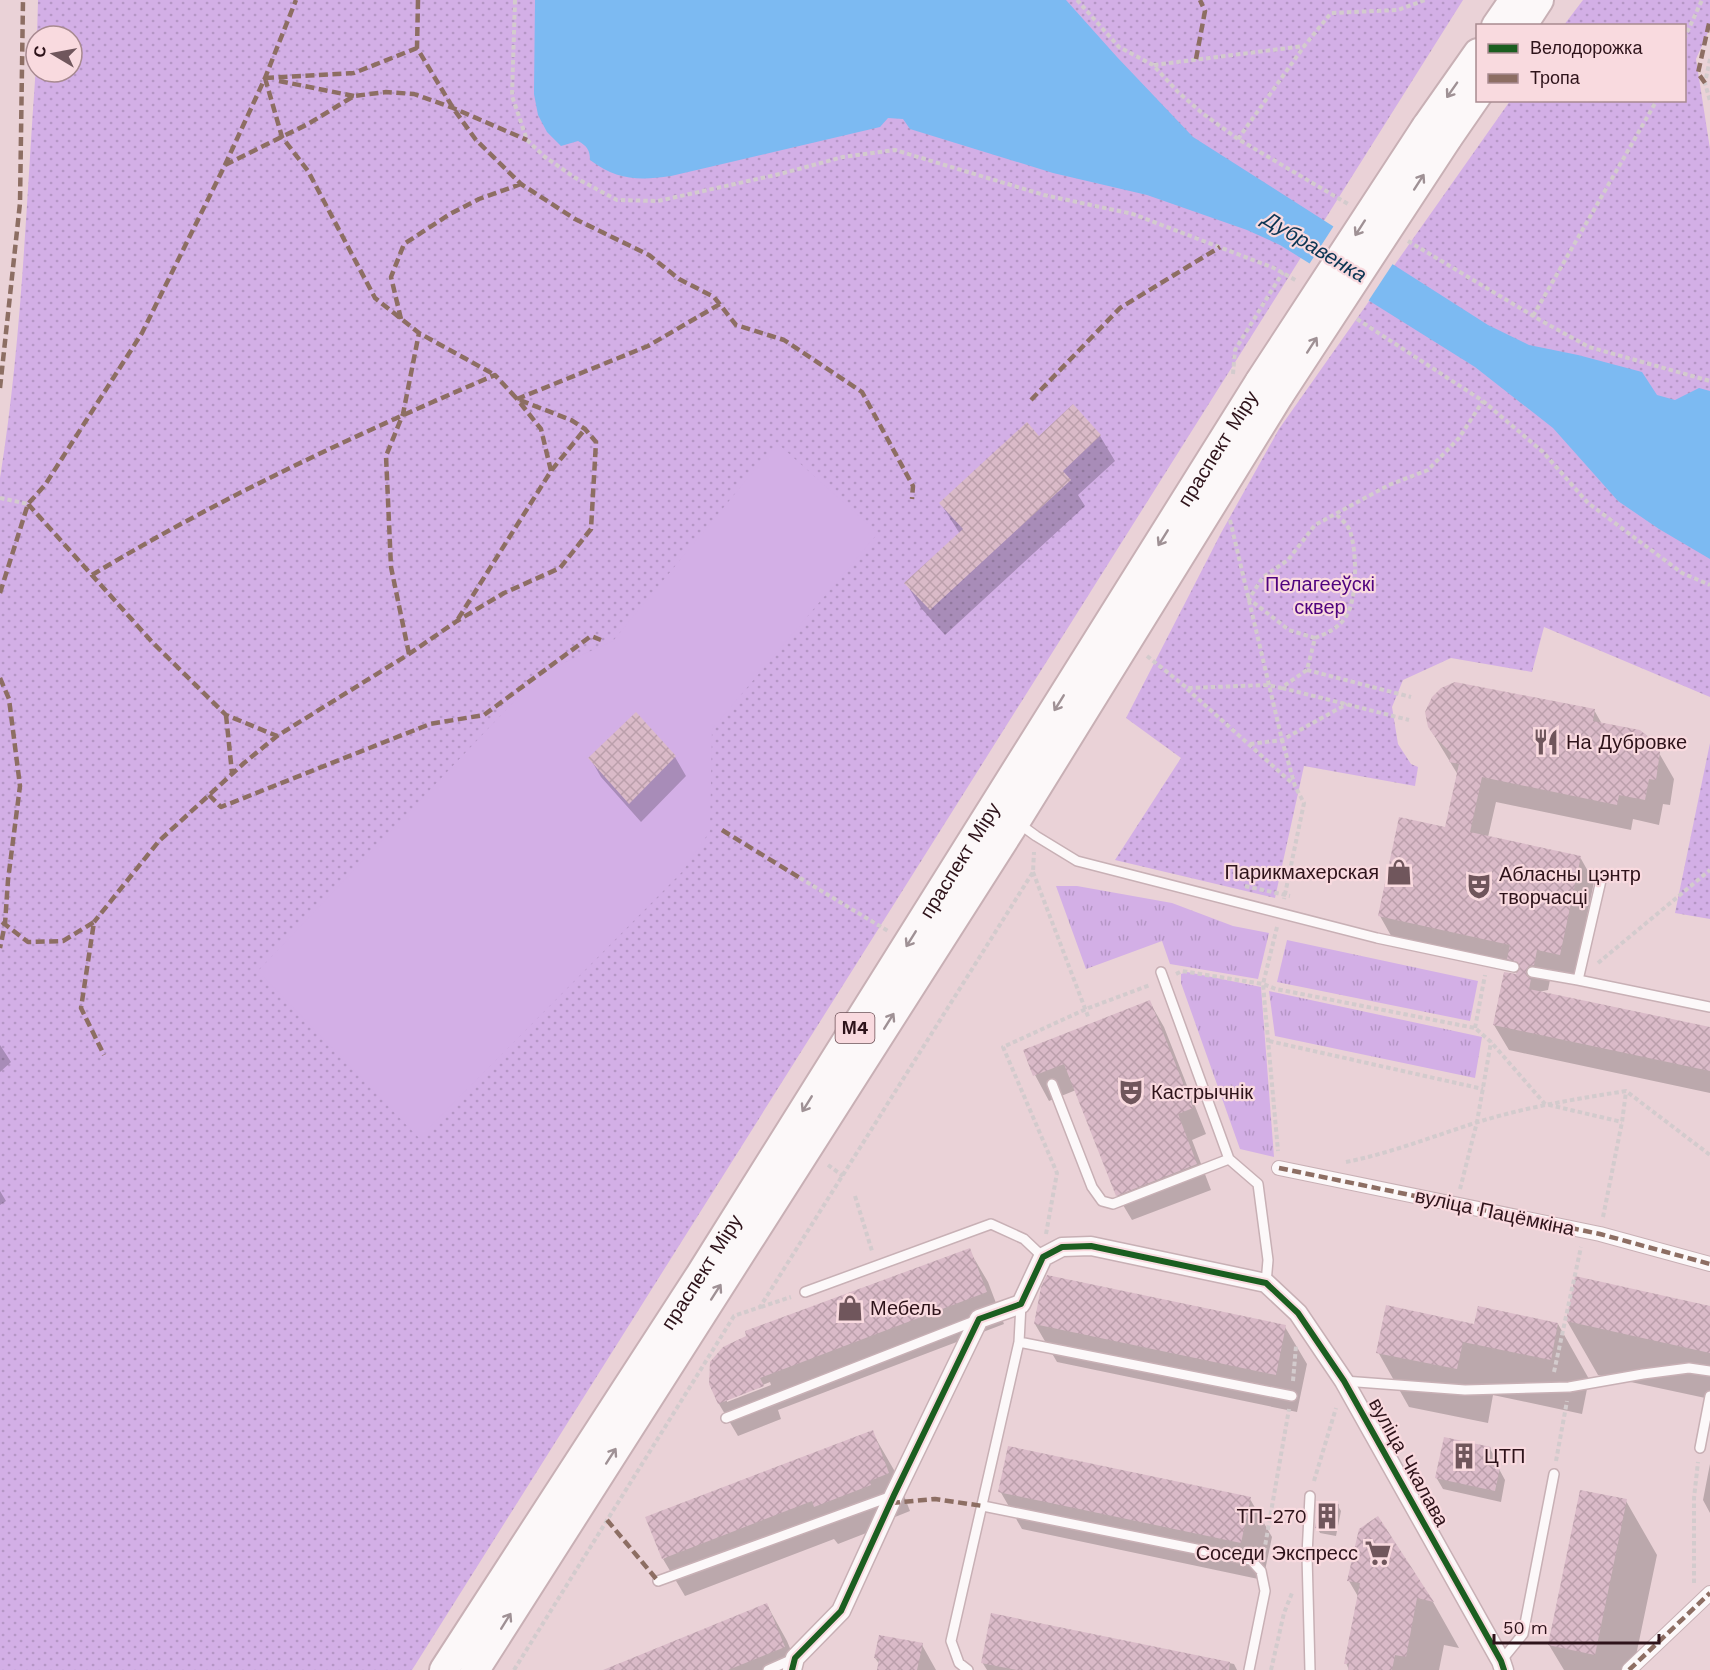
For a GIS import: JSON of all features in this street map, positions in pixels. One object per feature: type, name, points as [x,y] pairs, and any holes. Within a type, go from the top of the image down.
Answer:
[{"type":"main road","points":[[1497,24],[1514,0]]},
{"type":"main road","points":[[1523,24],[1539,0]]},
{"type":"main road","name":"праспект Міру","points":[[444,1670],[666,1328],[1258,386],[1437,133],[1476,57]]},
{"type":"main road","name":"праспект Міру","points":[[1437,133],[1476,96]]},
{"type":"main road","name":"праспект Міру","points":[[475,1670],[1026,829],[1258,386]]},
{"type":"street","name":"вуліца Пацёмкіна","points":[[1279,1168],[1600,1234],[1710,1264]]},
{"type":"street","points":[[794,1664],[841,1611],[979,1319],[1021,1304],[1042,1257],[1062,1247],[1090,1246],[1266,1283]]},
{"type":"street","name":"вуліца Чкалава","points":[[1266,1283],[1299,1313],[1344,1381],[1502,1665]]},
{"type":"street","points":[[1629,1670],[1710,1593]]},
{"type":"lane","points":[[1026,829],[1077,861],[1377,938],[1514,968]]},
{"type":"lane","points":[[1578,980],[1602,876]]},
{"type":"lane","points":[[1161,972],[1229,1159],[1258,1184],[1268,1260],[1266,1283]]},
{"type":"lane","points":[[1532,972],[1710,1007]]},
{"type":"lane","points":[[1052,1084],[1092,1187],[1102,1201],[1113,1204],[1229,1159]]},
{"type":"lane","points":[[805,1292],[991,1224],[1024,1239],[1042,1257]]},
{"type":"lane","points":[[968,1670],[959,1663],[951,1641],[1019,1342],[1021,1304]]},
{"type":"lane","points":[[726,1418],[979,1319]]},
{"type":"lane","points":[[1019,1342],[1292,1396]]},
{"type":"lane","points":[[1344,1381],[1465,1390],[1569,1387],[1689,1368],[1710,1371]]},
{"type":"lane","points":[[1700,1448],[1710,1396]]},
{"type":"lane","points":[[1502,1665],[1523,1634],[1554,1474]]},
{"type":"lane","points":[[658,1581],[894,1495]]},
{"type":"lane","points":[[1310,1496],[1308,1555],[1310,1670]]},
{"type":"lane","points":[[982,1506],[1251,1560],[1261,1571],[1265,1591],[1249,1670]]},
{"type":"lane","points":[[768,1670],[794,1664]]},
{"type":"path","points":[[515,0],[512,96],[527,140],[545,157],[574,177],[616,200],[658,201],[780,174],[843,157],[895,150],[1044,195],[1134,214],[1283,272],[1302,284]]},
{"type":"path","points":[[1238,139],[1305,45],[1331,13],[1398,10],[1425,0]]},
{"type":"path","points":[[1686,35],[1702,0]]},
{"type":"path","points":[[1153,65],[1305,45]]},
{"type":"path","points":[[1710,59],[1705,83],[1710,101]]},
{"type":"path","points":[[1533,316],[1656,102]]},
{"type":"path","points":[[1258,386],[1235,350],[1283,272]]},
{"type":"path","points":[[1351,315],[1483,401],[1543,452],[1588,503],[1682,573],[1710,585]]},
{"type":"path","points":[[1250,599],[1263,577],[1287,560],[1315,525],[1389,484],[1428,470],[1459,438],[1483,401]]},
{"type":"path","points":[[0,498],[28,504]]},
{"type":"path","points":[[1228,511],[1282,740],[1295,786],[1309,810]]},
{"type":"path","points":[[1250,599],[1289,630],[1315,638],[1336,628],[1346,616],[1352,601],[1354,547],[1350,528],[1336,514]]},
{"type":"path","points":[[1281,688],[1307,670],[1315,638]]},
{"type":"path","points":[[1141,652],[1186,688],[1295,786]]},
{"type":"path","points":[[1307,670],[1411,697]]},
{"type":"path","points":[[1186,688],[1268,685],[1409,720]]},
{"type":"path","points":[[1249,744],[1282,740],[1347,704]]},
{"type":"path","points":[[1279,1168],[1263,984],[1287,895],[1305,803]]},
{"type":"path","points":[[1026,829],[1033,872],[1089,1019]]},
{"type":"path","points":[[1578,980],[1710,870]]},
{"type":"path","points":[[760,1307],[1033,872]]},
{"type":"path","points":[[800,878],[894,934]]},
{"type":"path","points":[[1475,1028],[1488,963]]},
{"type":"path","points":[[1263,984],[1276,989],[1475,1028],[1491,1042],[1545,1104],[1622,1122]]},
{"type":"path","points":[[1269,1041],[1483,1089]]},
{"type":"path","points":[[1456,1204],[1477,1122],[1491,1042]]},
{"type":"path","points":[[1600,1234],[1626,1091]]},
{"type":"path","points":[[1301,1172],[1380,1155],[1477,1122],[1545,1104],[1626,1091],[1710,1155]]},
{"type":"path","points":[[828,1165],[843,1176]]},
{"type":"path","points":[[1048,1226],[1057,1173]]},
{"type":"path","points":[[855,1196],[876,1266]]},
{"type":"path","points":[[1551,1387],[1584,1231]]},
{"type":"path","points":[[514,1670],[734,1316],[805,1292]]},
{"type":"path","points":[[1261,1571],[1292,1396],[1299,1313]]},
{"type":"path","points":[[1310,1496],[1344,1381]]},
{"type":"path","points":[[1554,1474],[1569,1387]]},
{"type":"path","points":[[1694,1608],[1694,1498],[1700,1448]]},
{"type":"path","points":[[1271,1670],[1284,1613],[1308,1555]]},
{"type":"green space","points":[[38,0],[1463,0],[412,1670],[0,1670],[0,478],[14,376],[35,84],[84,84],[84,24],[37,24]]},
{"type":"green space","name":"Пелагееўскі сквер","points":[[1583,0],[1710,0],[1710,28],[1696,59],[1710,149],[1710,697],[1544,627],[1532,672],[1451,658],[1403,680],[1392,707],[1398,744],[1411,764],[1418,767],[1415,786],[1304,766],[1275,898],[1115,860],[1181,758],[1126,718],[1221,533],[1279,429],[1509,102],[1686,102],[1686,24],[1565,24]]},
{"type":"green space","points":[[777,443],[878,533],[712,729],[710,831],[682,872],[419,1138],[258,971],[541,673],[613,641]]},
{"type":"green space","points":[[1710,743],[1710,919],[1675,913]]},
{"type":"green space","points":[[1056,886],[1077,886],[1172,903],[1233,926],[1269,933],[1258,979],[1170,964],[1162,941],[1086,969]]},
{"type":"green space","points":[[1287,940],[1478,981],[1470,1021],[1277,982]]},
{"type":"green space","points":[[1187,972],[1261,987],[1274,1157],[1240,1149],[1181,983],[1181,974]]},
{"type":"green space","points":[[1269,991],[1482,1037],[1475,1078],[1275,1036]]},
{"type":"water","name":"Дубравенка","points":[[535,0],[1066,0],[1193,137],[1488,325],[1529,345],[1642,372],[1657,395],[1675,400],[1699,388],[1710,391],[1710,559],[1659,529],[1618,501],[1553,428],[1475,367],[1280,245],[1247,230],[1147,195],[1053,173],[910,129],[903,119],[888,118],[880,127],[671,176],[638,178],[609,172],[590,160],[587,149],[578,141],[561,146],[547,132],[538,115],[534,94]]},
{"type":"pier","points":[[1335,224],[1394,262],[1367,303],[1308,266]]},
{"type":"building","points":[[1073,404],[1101,435],[1063,471],[1071,480],[930,610],[904,583],[963,529],[939,503],[1027,422],[1039,436]]},
{"type":"building","points":[[1455,682],[1595,709],[1593,721],[1640,730],[1651,739],[1660,752],[1656,780],[1649,779],[1645,800],[1619,795],[1617,805],[1482,777],[1470,832],[1581,856],[1560,955],[1537,950],[1534,965],[1529,966],[1526,970],[1526,975],[1531,979],[1529,989],[1710,1027],[1710,1071],[1493,1025],[1504,972],[1516,974],[1520,969],[1518,962],[1507,959],[1510,945],[1378,916],[1399,817],[1445,827],[1459,764],[1449,762],[1451,753],[1428,727],[1425,712],[1432,697],[1441,688]]},
{"type":"building","points":[[636,712],[676,756],[629,804],[588,758]]},
{"type":"building","name":"Кастрычнік","points":[[1150,1000],[1193,1108],[1178,1114],[1197,1164],[1116,1196],[1064,1064],[1033,1076],[1023,1050]]},
{"type":"building","points":[[970,1248],[987,1292],[760,1378],[764,1386],[718,1404],[709,1384],[710,1362],[723,1347],[746,1336],[745,1331]]},
{"type":"building","points":[[1047,1275],[1286,1325],[1276,1375],[1034,1324],[1041,1287]]},
{"type":"building","points":[[1575,1276],[1710,1306],[1710,1353],[1566,1321]]},
{"type":"building","points":[[1386,1305],[1474,1324],[1478,1306],[1558,1323],[1551,1360],[1463,1342],[1457,1369],[1376,1353]]},
{"type":"building","points":[[873,1430],[889,1473],[870,1481],[871,1485],[814,1507],[812,1501],[662,1559],[645,1517]]},
{"type":"building","name":"ЦТП","points":[[1444,1437],[1491,1447],[1487,1465],[1500,1468],[1495,1491],[1435,1478]]},
{"type":"building","points":[[1008,1446],[1251,1497],[1241,1543],[998,1492]]},
{"type":"building","points":[[1580,1490],[1627,1499],[1595,1655],[1548,1645]]},
{"type":"building","name":"ТП-270","points":[[1320,1501],[1339,1504],[1334,1531],[1315,1528]]},
{"type":"building","points":[[1378,1516],[1434,1602],[1417,1598],[1406,1657],[1395,1655],[1392,1670],[1348,1670],[1349,1664],[1344,1664],[1360,1583],[1347,1581],[1359,1529]]},
{"type":"building","points":[[767,1603],[785,1647],[728,1670],[603,1670]]},
{"type":"building","points":[[991,1613],[1230,1662],[1229,1670],[1017,1670],[981,1663]]},
{"type":"building","points":[[879,1635],[923,1643],[917,1670],[877,1670],[879,1659],[874,1658]]},
{"type":"marked path","points":[[0,388],[20,203],[23,0]]},
{"type":"marked path","points":[[0,593],[28,504],[45,485],[142,333],[225,165],[265,78],[296,0]]},
{"type":"marked path","points":[[418,0],[417,48],[453,108],[476,140],[521,184],[575,219],[649,255],[679,279],[714,297],[736,325],[784,340],[862,392],[913,486],[912,499]]},
{"type":"marked path","points":[[1196,59],[1205,11],[1200,0]]},
{"type":"marked path","points":[[1705,83],[1698,73],[1710,19]]},
{"type":"marked path","points":[[265,78],[354,73],[417,48]]},
{"type":"marked path","points":[[265,78],[282,137],[308,171],[375,298],[419,333],[495,375]]},
{"type":"marked path","points":[[279,81],[354,96]]},
{"type":"marked path","points":[[225,165],[308,124],[354,96],[386,92],[414,94],[527,140]]},
{"type":"marked path","points":[[401,319],[391,277],[404,244],[450,214],[479,199],[521,184]]},
{"type":"marked path","points":[[1031,400],[1120,308],[1220,247]]},
{"type":"marked path","points":[[551,471],[541,429],[517,399],[648,346],[720,304]]},
{"type":"marked path","points":[[409,654],[391,567],[386,456],[403,414],[419,333]]},
{"type":"marked path","points":[[92,575],[190,519],[290,468],[495,375],[517,399],[571,420],[585,429],[596,442],[591,529],[560,568],[504,593],[277,736],[159,841],[94,922]]},
{"type":"marked path","points":[[458,619],[551,471],[585,429]]},
{"type":"marked path","points":[[28,504],[153,643],[226,715],[277,736]]},
{"type":"marked path","points":[[209,795],[221,807],[430,724],[484,715],[591,636],[601,640]]},
{"type":"marked path","points":[[0,678],[9,699],[20,786],[5,924],[0,948]]},
{"type":"marked path","points":[[226,715],[232,773]]},
{"type":"marked path","points":[[722,830],[800,878]]},
{"type":"marked path","points":[[2,922],[28,942],[63,941],[94,922],[81,1008],[104,1055]]},
{"type":"marked path","points":[[1279,1168],[1600,1234],[1710,1264]]},
{"type":"marked path","points":[[891,1503],[935,1499],[983,1506]]},
{"type":"marked path","points":[[607,1520],[658,1581]]},
{"type":"marked path","points":[[1629,1670],[1710,1593]]},
{"type":"cycle path","points":[[792,1670],[795,1658],[841,1611],[979,1319],[1021,1304],[1043,1257],[1062,1247],[1091,1246],[1266,1283],[1298,1313],[1344,1381],[1504,1670]]},
{"type":"place","name":"На Дубровке","points":[[1546,742]]},
{"type":"place","name":"Парикмахерская","points":[[1399,872]]},
{"type":"place","name":"Абласны цэнтр творчасці","points":[[1479,886]]},
{"type":"place","name":"Кастрычнік","points":[[1131,1092]]},
{"type":"place","name":"Мебель","points":[[850,1308]]},
{"type":"place","name":"ЦТП","points":[[1464,1456]]},
{"type":"place","name":"ТП-270","points":[[1327,1516]]},
{"type":"place","name":"Соседи Экспресс","points":[[1378,1553]]}]
